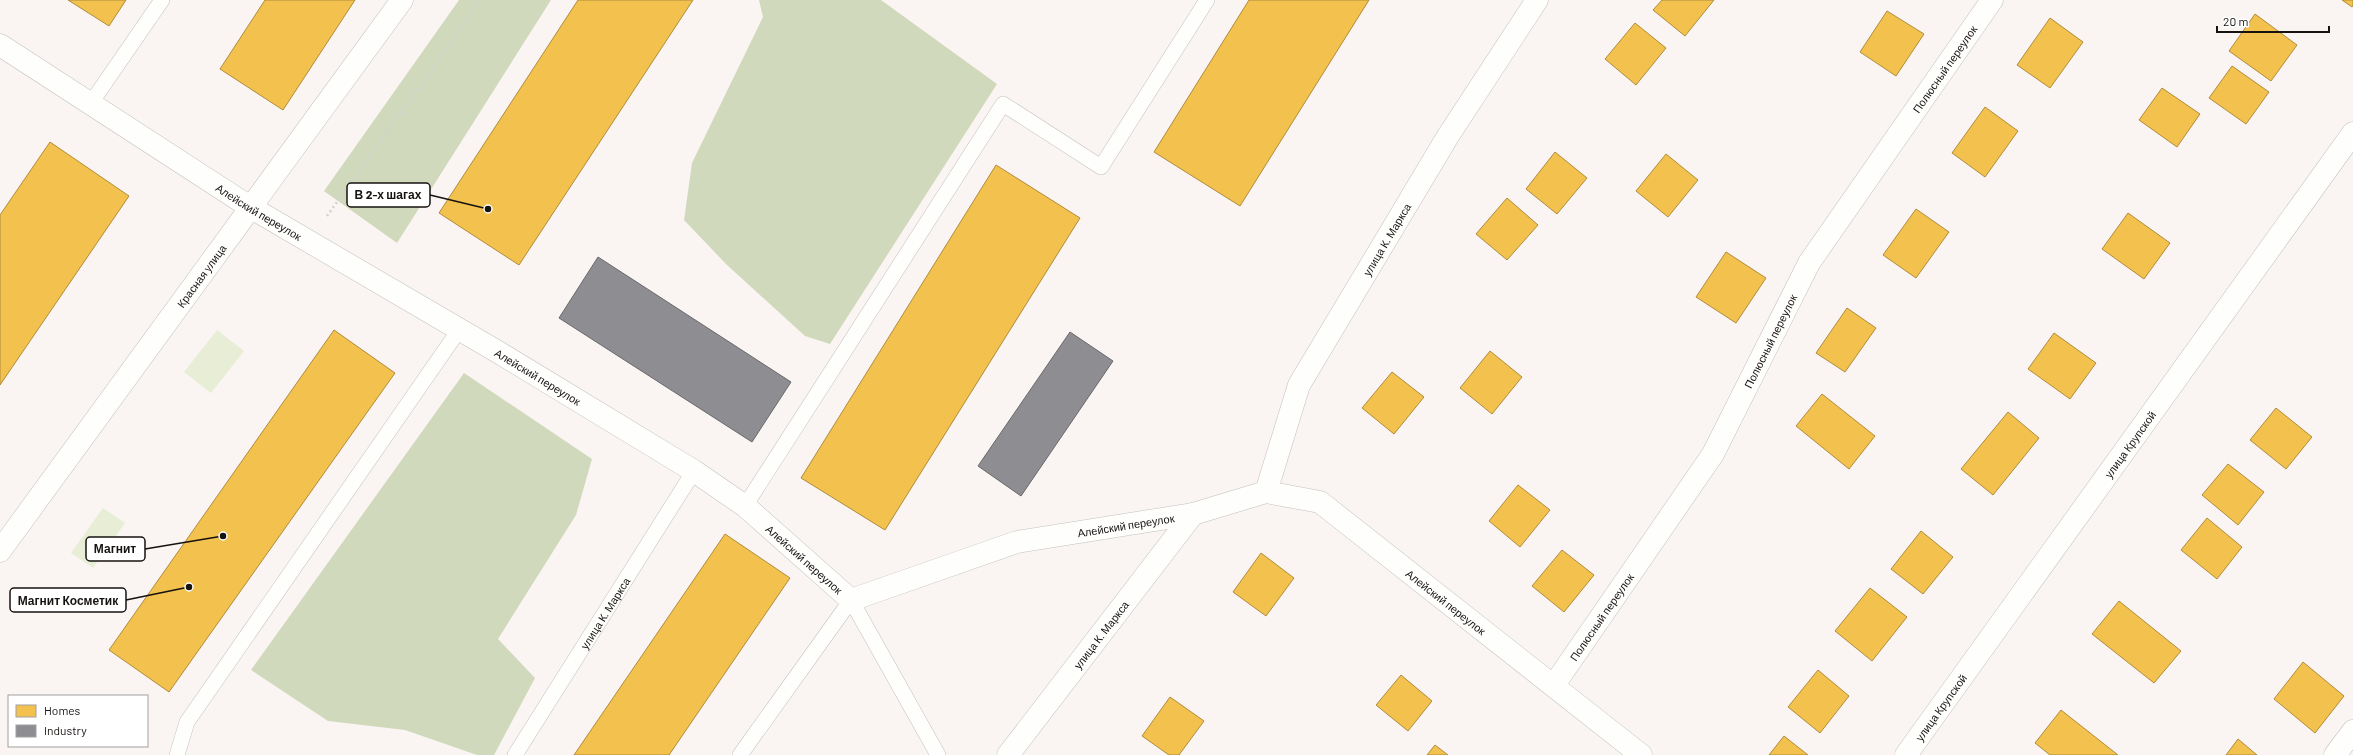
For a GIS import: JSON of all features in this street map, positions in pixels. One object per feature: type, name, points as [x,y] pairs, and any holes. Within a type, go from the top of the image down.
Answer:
[{"type":"street","name":"Красная улица","points":[[0,551],[402,0]]},
{"type":"street","name":"улица К. Маркса","points":[[1266,492],[1299,384],[1448,136],[1537,0]]},
{"type":"street","name":"Полюсный переулок","points":[[1554,685],[1713,454],[1809,263],[1992,0]]},
{"type":"street","name":"Алейский переулок","points":[[0,45],[250,207],[694,471],[745,506],[851,600],[1017,542],[1193,514],[1266,492],[1320,502],[1641,755]]},
{"type":"street","name":"улица Крупской","points":[[1906,755],[2353,133]]},
{"type":"street","name":"улица К. Маркса","points":[[1008,755],[1193,514]]},
{"type":"street","points":[[2335,755],[2353,731]]},
{"type":"lane","points":[[91,104],[162,0]]},
{"type":"lane","points":[[745,506],[1003,104],[1100,167],[1207,0]]},
{"type":"lane","points":[[177,755],[187,722],[459,330]]},
{"type":"lane","name":"улица К. Маркса","points":[[515,755],[694,471]]},
{"type":"lane","points":[[740,755],[851,600],[938,755]]},
{"type":"path","points":[[309,241],[481,0]]},
{"type":"green space","points":[[459,0],[551,0],[397,243],[324,191]]},
{"type":"green space","points":[[759,0],[881,0],[997,84],[830,344],[805,336],[727,265],[684,220],[692,163],[763,17]]},
{"type":"green space","points":[[217,330],[244,351],[211,393],[184,372]]},
{"type":"green space","points":[[464,373],[592,459],[576,515],[498,639],[535,678],[494,755],[477,755],[405,730],[328,721],[251,670]]},
{"type":"green space","points":[[103,508],[125,523],[93,568],[71,553]]},
{"type":"building: Homes","points":[[68,0],[126,0],[109,26]]},
{"type":"building: Homes","points":[[265,0],[355,0],[283,110],[220,69]]},
{"type":"building: Homes","points":[[578,0],[693,0],[519,265],[439,213]]},
{"type":"building: Homes","points":[[1249,0],[1369,0],[1240,206],[1154,152]]},
{"type":"building: Homes","points":[[1662,0],[1714,0],[1685,36],[1653,10]]},
{"type":"building: Homes","points":[[2342,0],[2353,0],[2352,7]]},
{"type":"building: Homes","points":[[1887,11],[1924,34],[1896,76],[1860,52]]},
{"type":"building: Homes","points":[[2255,14],[2297,45],[2271,81],[2229,51]]},
{"type":"building: Homes","points":[[2050,18],[2083,42],[2050,88],[2017,65]]},
{"type":"building: Homes","points":[[1635,23],[1666,48],[1636,85],[1605,59]]},
{"type":"building: Homes","points":[[2232,66],[2269,92],[2246,124],[2209,98]]},
{"type":"building: Homes","points":[[2162,88],[2200,114],[2177,147],[2139,120]]},
{"type":"building: Homes","points":[[1985,107],[2018,131],[1985,177],[1952,153]]},
{"type":"building: Homes","points":[[50,142],[129,196],[0,385],[0,215]]},
{"type":"building: Homes","points":[[1555,152],[1587,178],[1557,214],[1526,189]]},
{"type":"building: Homes","points":[[1666,154],[1698,180],[1668,217],[1636,191]]},
{"type":"building: Homes","points":[[996,165],[1080,218],[885,530],[801,478]]},
{"type":"building: Homes","points":[[1507,198],[1538,225],[1507,260],[1476,234]]},
{"type":"building: Homes","points":[[1916,209],[1949,232],[1916,278],[1883,255]]},
{"type":"building: Homes","points":[[2128,213],[2170,243],[2144,279],[2102,249]]},
{"type":"building: Homes","points":[[1726,252],[1766,278],[1736,323],[1696,297]]},
{"type":"building: Homes","points":[[1847,308],[1876,328],[1845,372],[1816,353]]},
{"type":"building: Homes","points":[[334,330],[395,373],[169,692],[109,650]]},
{"type":"building: Homes","points":[[2054,333],[2096,363],[2070,399],[2028,369]]},
{"type":"building: Homes","points":[[1490,351],[1522,377],[1492,414],[1460,388]]},
{"type":"building: Homes","points":[[1392,372],[1424,397],[1394,434],[1362,408]]},
{"type":"building: Homes","points":[[1822,394],[1875,436],[1849,469],[1796,426]]},
{"type":"building: Homes","points":[[2276,408],[2312,437],[2286,469],[2250,440]]},
{"type":"building: Homes","points":[[2008,412],[2039,438],[1993,495],[1961,469]]},
{"type":"building: Homes","points":[[2228,464],[2264,492],[2238,525],[2202,495]]},
{"type":"building: Homes","points":[[1518,485],[1550,510],[1520,547],[1489,521]]},
{"type":"building: Homes","points":[[2207,518],[2242,547],[2217,579],[2181,550]]},
{"type":"building: Homes","points":[[1921,531],[1953,557],[1923,594],[1891,569]]},
{"type":"building: Homes","points":[[725,534],[790,578],[669,755],[574,755]]},
{"type":"building: Homes","points":[[1562,550],[1594,575],[1564,612],[1532,586]]},
{"type":"building: Homes","points":[[1261,553],[1294,578],[1266,616],[1233,592]]},
{"type":"building: Homes","points":[[1870,588],[1907,617],[1872,661],[1835,631]]},
{"type":"building: Homes","points":[[2119,601],[2181,651],[2154,683],[2092,634]]},
{"type":"building: Homes","points":[[2303,662],[2344,696],[2315,733],[2274,699]]},
{"type":"building: Homes","points":[[1818,670],[1849,696],[1820,733],[1788,707]]},
{"type":"building: Homes","points":[[1401,675],[1432,701],[1408,731],[1376,705]]},
{"type":"building: Homes","points":[[1170,697],[1204,721],[1179,755],[1169,755],[1142,736]]},
{"type":"building: Homes","points":[[2061,710],[2118,755],[2050,755],[2035,743]]},
{"type":"building: Homes","points":[[1784,736],[1808,755],[1769,755]]},
{"type":"building: Homes","points":[[2238,739],[2257,755],[2226,755]]},
{"type":"building: Homes","points":[[1435,745],[1448,755],[1427,755]]},
{"type":"building: Industry","points":[[598,257],[791,382],[752,442],[559,318]]},
{"type":"building: Industry","points":[[1070,332],[1113,361],[1021,496],[978,466]]},
{"type":"place","name":"В 2-х шагах","points":[[488,209]]},
{"type":"place","name":"Магнит","points":[[223,536]]},
{"type":"place","name":"Магнит Косметик","points":[[189,587]]}]
